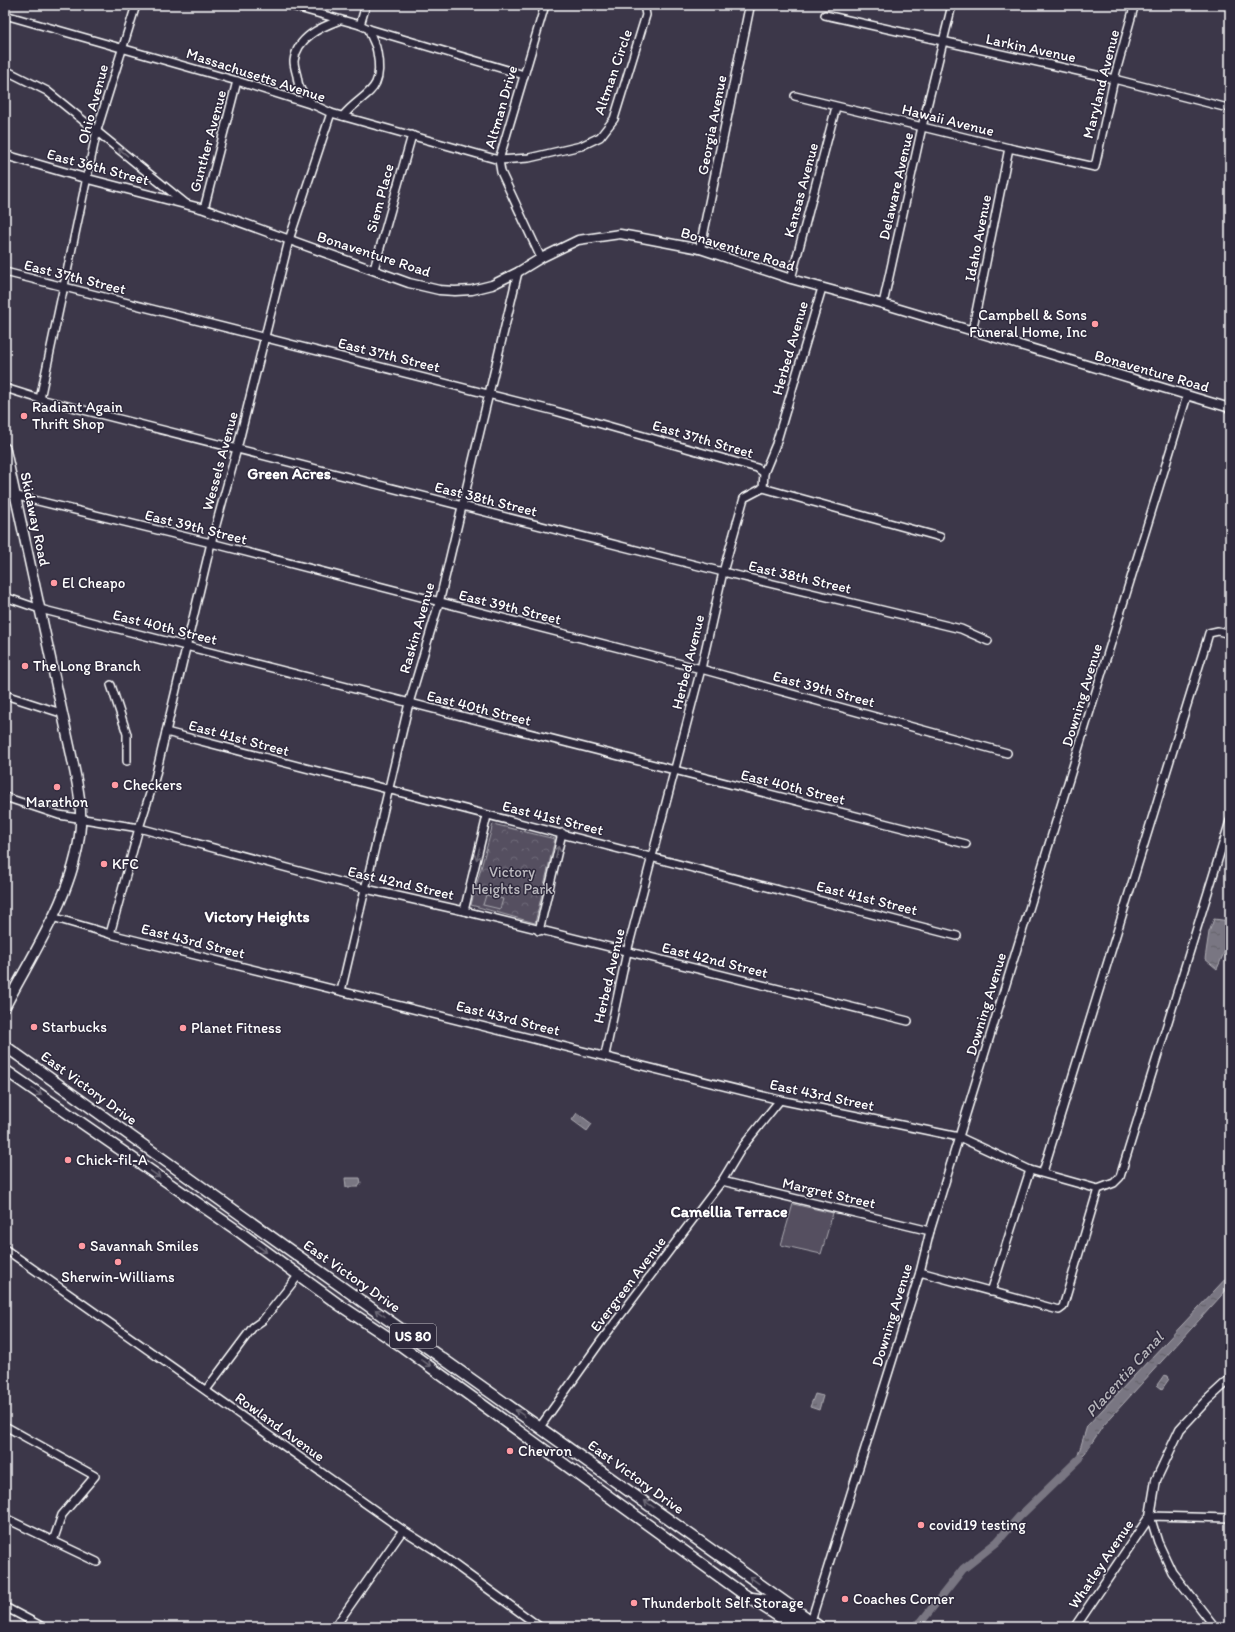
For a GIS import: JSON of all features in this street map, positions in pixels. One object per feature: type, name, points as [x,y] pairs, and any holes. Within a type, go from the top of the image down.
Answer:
[{"type":"main road","name":"Skidaway Road","points":[[5,448],[77,788],[80,817],[80,831],[75,858],[68,881],[52,917],[5,1007]]},
{"type":"main road","name":"East Victory Drive","points":[[5,1046],[820,1627]]},
{"type":"main road","name":"East Victory Drive","points":[[5,1070],[298,1276],[400,1344],[750,1598],[796,1627]]},
{"type":"main road","points":[[400,1344],[408,1333]]},
{"type":"main road","points":[[597,1488],[608,1475]]},
{"type":"main road","points":[[750,1598],[766,1600],[802,1624],[807,1625],[811,1621]]},
{"type":"street","name":"Ohio Avenue","points":[[40,399],[62,287],[88,179],[97,130],[136,5]]},
{"type":"street","points":[[288,5],[360,25],[369,29],[524,75]]},
{"type":"street","points":[[360,25],[366,5]]},
{"type":"street","name":"Altman Drive","points":[[541,258],[501,172],[499,160],[545,5]]},
{"type":"street","name":"Altman Circle","points":[[499,160],[529,158],[552,153],[581,146],[600,138],[614,119],[623,95],[646,14],[644,5]]},
{"type":"street","name":"Georgia Avenue","points":[[700,250],[750,5]]},
{"type":"street","name":"Delaware Avenue","points":[[883,304],[922,127],[952,5]]},
{"type":"street","name":"Maryland Avenue","points":[[1095,167],[1114,79],[1133,6]]},
{"type":"street","name":"Massachusetts Avenue","points":[[5,15],[237,81],[316,106],[331,113],[499,160]]},
{"type":"street","name":"Larkin Avenue","points":[[825,15],[1114,79],[1224,107],[1230,107]]},
{"type":"street","points":[[316,106],[305,98],[298,82],[294,61],[300,47],[308,36],[319,28],[340,20]]},
{"type":"street","points":[[343,116],[353,105],[366,96],[376,86],[378,54],[376,44],[371,39],[369,29]]},
{"type":"street","name":"Bonaventure Road","points":[[5,70],[47,91],[97,130],[185,204],[204,209],[374,269],[409,283],[439,290],[472,290],[492,284],[518,272],[541,258],[578,240],[620,234],[700,250],[792,280],[883,304],[972,332],[1230,408]]},
{"type":"street","name":"Gunther Avenue","points":[[204,209],[237,81]]},
{"type":"street","name":"Hawaii Avenue","points":[[795,96],[1009,148],[1095,167]]},
{"type":"street","name":"Kansas Avenue","points":[[792,280],[836,107]]},
{"type":"street","name":"Wessels Avenue","points":[[110,934],[139,828],[155,778],[211,543],[266,337],[289,240],[331,113]]},
{"type":"street","name":"Siem Place","points":[[374,269],[412,135]]},
{"type":"street","name":"Idaho Avenue","points":[[972,332],[1009,148]]},
{"type":"street","name":"East 36th Street","points":[[5,155],[88,179],[185,204]]},
{"type":"street","name":"East 37th Street","points":[[5,272],[488,394],[757,468],[764,473]]},
{"type":"street","name":"Raskin Avenue","points":[[341,991],[390,790],[409,703],[439,603],[518,272]]},
{"type":"street","name":"Herbed Avenue","points":[[605,1055],[627,952],[701,669],[723,572],[744,498],[763,488],[764,473],[776,444],[822,288]]},
{"type":"street","name":"East 38th Street","points":[[5,388],[40,399],[461,506],[723,572],[961,629],[988,641]]},
{"type":"street","name":"Downing Avenue","points":[[811,1621],[920,1272],[930,1230],[1188,396]]},
{"type":"street","points":[[763,488],[940,537]]},
{"type":"street","name":"East 39th Street","points":[[5,493],[16,497],[211,543],[439,603],[701,669],[1007,753]]},
{"type":"street","name":"East 40th Street","points":[[5,597],[40,609],[966,844]]},
{"type":"street","points":[[1043,1172],[1207,640],[1210,633],[1213,632],[1230,634]]},
{"type":"street","points":[[111,685],[127,734],[128,760]]},
{"type":"street","points":[[5,694],[61,713]]},
{"type":"street","name":"East 41st Street","points":[[166,732],[487,816],[562,833],[933,928],[957,936]]},
{"type":"street","name":"East 42nd Street","points":[[5,797],[59,815],[80,817],[139,828],[366,889],[464,911],[539,931],[908,1022]]},
{"type":"street","points":[[464,911],[487,816]]},
{"type":"street","points":[[920,1272],[1054,1309],[1059,1310],[1063,1307],[1098,1189],[1114,1183],[1120,1177],[1230,821]]},
{"type":"street","points":[[539,931],[562,833]]},
{"type":"street","name":"East 43rd Street","points":[[52,917],[110,934],[605,1055],[780,1100],[959,1137],[1030,1170],[1043,1172],[1098,1189]]},
{"type":"street","name":"Evergreen Avenue","points":[[540,1427],[601,1341],[722,1181],[743,1146],[780,1100]]},
{"type":"street","points":[[991,1292],[1030,1170]]},
{"type":"street","name":"Margret Street","points":[[722,1181],[930,1230]]},
{"type":"street","name":"Rowland Avenue","points":[[5,1249],[403,1530],[433,1549],[540,1627]]},
{"type":"street","points":[[206,1390],[253,1327],[263,1320],[298,1276]]},
{"type":"street","points":[[1214,1627],[1172,1572],[1158,1542],[1150,1516],[1156,1480],[1180,1429],[1205,1402],[1230,1379]]},
{"type":"street","points":[[5,1426],[95,1476],[62,1515],[53,1541]]},
{"type":"street","points":[[1150,1516],[1230,1518]]},
{"type":"street","name":"Whatley Avenue","points":[[1075,1627],[1150,1516]]},
{"type":"street","points":[[5,1518],[97,1562]]},
{"type":"street","points":[[335,1627],[403,1530]]},
{"type":"street","points":[[5,1607],[43,1627]]},
{"type":"green space","name":"Victory Heights Park","points":[[493,824],[555,839],[535,923],[471,905]]},
{"type":"green space","points":[[486,895],[503,899],[500,909],[483,905]]},
{"type":"green space","points":[[793,1204],[833,1213],[821,1254],[781,1245]]},
{"type":"water","points":[[1214,919],[1230,921],[1230,939],[1217,969],[1205,959],[1209,932]]},
{"type":"water","points":[[577,1113],[592,1124],[587,1131],[572,1120]]},
{"type":"water","points":[[345,1178],[360,1178],[361,1183],[358,1187],[346,1187]]},
{"type":"water","points":[[1230,1274],[1230,1286],[1103,1426],[1085,1453],[1019,1517],[1078,1455],[1087,1426]]},
{"type":"water","points":[[1164,1375],[1168,1376],[1169,1379],[1162,1389],[1157,1385]]},
{"type":"water","points":[[815,1394],[823,1396],[819,1410],[810,1407]]},
{"type":"waterway","name":"Placentia Canal","points":[[913,1627],[921,1622],[963,1569],[997,1542],[1019,1517],[1080,1458]]},
{"type":"place","name":"Campbell & Sons Funeral Home, Inc","points":[[1095,324]]},
{"type":"place","name":"Radiant Again Thrift Shop","points":[[24,416]]},
{"type":"place","name":"El Cheapo","points":[[54,583]]},
{"type":"place","name":"The Long Branch","points":[[25,666]]},
{"type":"place","name":"Checkers","points":[[115,785]]},
{"type":"place","name":"Marathon","points":[[57,787]]},
{"type":"place","name":"KFC","points":[[104,864]]},
{"type":"place","name":"Starbucks","points":[[34,1027]]},
{"type":"place","name":"Planet Fitness","points":[[183,1028]]},
{"type":"place","name":"Chick-fil-A","points":[[68,1160]]},
{"type":"place","name":"Savannah Smiles","points":[[82,1246]]},
{"type":"place","name":"Sherwin-Williams","points":[[118,1262]]},
{"type":"place","name":"Chevron","points":[[510,1451]]},
{"type":"place","name":"covid19 testing","points":[[921,1525]]},
{"type":"place","name":"Coaches Corner","points":[[845,1599]]},
{"type":"place","name":"Thunderbolt Self Storage","points":[[634,1603]]},
{"type":"district","name":"Green Acres","points":[[289,473]]},
{"type":"district","name":"Victory Heights","points":[[257,916]]},
{"type":"district","name":"Camellia Terrace","points":[[729,1211]]}]
